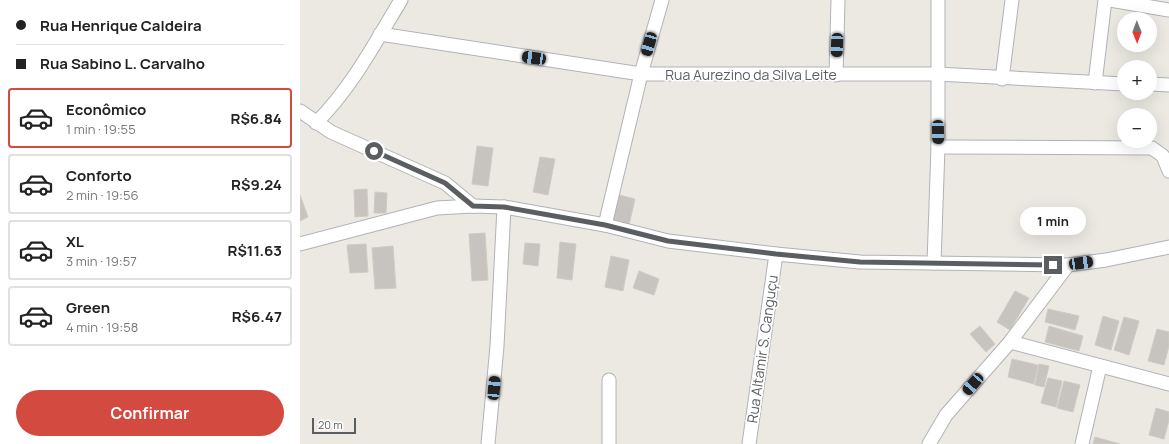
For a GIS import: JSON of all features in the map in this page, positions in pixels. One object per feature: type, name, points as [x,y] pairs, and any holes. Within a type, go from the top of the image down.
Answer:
[{"type":"street","points":[[316,123],[332,107],[352,82],[401,0]]},
{"type":"street","points":[[605,225],[641,74],[662,0]]},
{"type":"street","points":[[836,75],[838,0]]},
{"type":"street","points":[[934,263],[938,147],[938,0]]},
{"type":"street","points":[[1002,79],[1012,0]]},
{"type":"street","points":[[1095,83],[1105,0]]},
{"type":"street","points":[[1110,0],[1169,10]]},
{"type":"street","name":"Rua Aurezino da Silva Leite","points":[[380,34],[641,74],[937,74],[1002,79],[1117,84]]},
{"type":"street","points":[[1157,84],[1169,85]]},
{"type":"street","points":[[300,111],[331,132],[445,183],[473,206]]},
{"type":"street","points":[[938,147],[1152,148],[1162,156],[1169,171]]},
{"type":"street","points":[[300,244],[437,208],[473,206],[504,207],[605,225],[668,241],[860,262],[1068,265],[1106,260],[1169,247]]},
{"type":"street","points":[[488,444],[498,346],[504,207]]},
{"type":"street","name":"Rua Altamir S. Canguçu","points":[[750,444],[776,254]]},
{"type":"street","points":[[929,444],[946,415],[1010,342],[1068,265]]},
{"type":"street","points":[[1010,342],[1169,384]]},
{"type":"street","points":[[1082,444],[1100,366]]},
{"type":"street","points":[[609,380],[609,444]]},
{"type":"building","points":[[477,146],[493,148],[488,186],[472,184]]},
{"type":"building","points":[[540,157],[555,159],[548,195],[533,192]]},
{"type":"building","points":[[367,189],[368,216],[355,217],[354,190]]},
{"type":"building","points":[[375,192],[387,193],[386,213],[374,213]]},
{"type":"building","points":[[300,195],[308,217],[300,221]]},
{"type":"building","points":[[619,195],[635,199],[629,225],[613,222]]},
{"type":"building","points":[[485,233],[488,280],[472,281],[469,234]]},
{"type":"building","points":[[560,242],[576,244],[572,280],[557,278]]},
{"type":"building","points":[[525,243],[540,244],[538,266],[523,264]]},
{"type":"building","points":[[366,244],[368,272],[350,273],[347,245]]},
{"type":"building","points":[[393,246],[396,288],[375,289],[372,248]]},
{"type":"building","points":[[611,256],[629,260],[623,291],[605,287]]},
{"type":"building","points":[[639,271],[659,279],[654,295],[633,288]]},
{"type":"building","points":[[1015,291],[1029,298],[1010,330],[997,322]]},
{"type":"building","points":[[1048,309],[1079,316],[1075,330],[1045,322]]},
{"type":"building","points":[[1103,316],[1119,321],[1111,350],[1095,345]]},
{"type":"building","points":[[1124,317],[1139,321],[1129,355],[1114,350]]},
{"type":"building","points":[[980,326],[995,344],[986,352],[970,334]]},
{"type":"building","points":[[1049,326],[1083,336],[1079,351],[1045,342]]},
{"type":"building","points":[[1157,329],[1169,332],[1169,346],[1164,365],[1148,361]]},
{"type":"building","points":[[1012,359],[1038,365],[1034,384],[1008,377]]},
{"type":"building","points":[[1039,364],[1049,366],[1044,387],[1035,385]]},
{"type":"building","points":[[1048,378],[1062,381],[1056,407],[1041,403]]},
{"type":"building","points":[[1064,381],[1080,385],[1073,412],[1057,408]]},
{"type":"building","points":[[1156,408],[1169,412],[1169,420],[1164,439],[1149,435]]},
{"type":"building","points":[[1095,437],[1120,444],[1093,444]]},
{"type":"route","points":[[374,151],[445,183],[473,206],[504,207],[605,225],[668,241],[860,262],[1053,265]]}]
